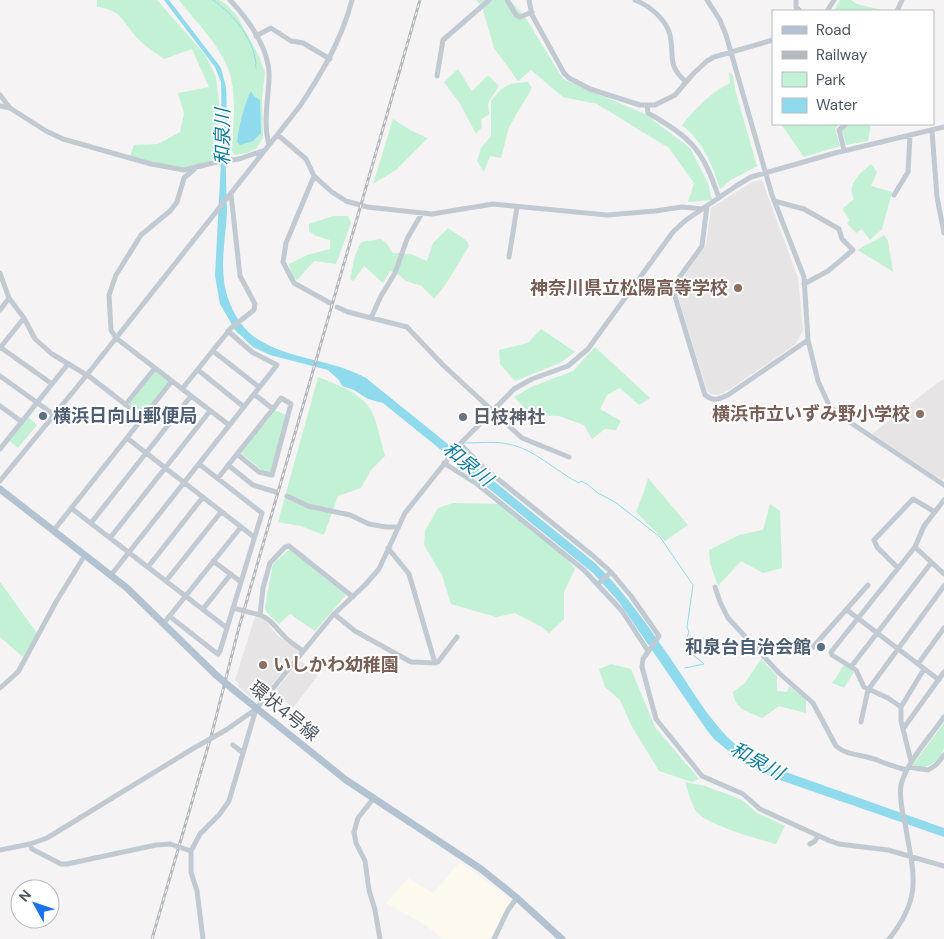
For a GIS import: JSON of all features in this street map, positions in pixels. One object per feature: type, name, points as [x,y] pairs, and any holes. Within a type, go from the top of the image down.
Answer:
[{"type":"main road","name":"環状4号線","points":[[0,489],[111,575],[142,602],[216,675],[256,709],[373,799],[460,855],[517,898],[562,939]]},
{"type":"street","points":[[230,0],[243,15],[266,52],[270,72],[266,130],[270,145]]},
{"type":"street","points":[[0,481],[86,376],[300,106],[340,39],[352,0]]},
{"type":"street","points":[[436,76],[443,40],[489,0]]},
{"type":"street","points":[[507,0],[516,15],[520,17],[532,12]]},
{"type":"street","points":[[529,0],[532,12],[558,64],[569,78],[590,89],[628,102],[647,106],[665,101],[675,95],[707,61],[772,40]]},
{"type":"street","points":[[635,0],[655,12],[666,26],[670,35],[671,60],[675,70],[686,82]]},
{"type":"street","points":[[707,0],[720,20],[774,201],[796,256],[804,284],[808,340],[818,381],[824,396],[834,411],[889,450],[943,484]]},
{"type":"street","points":[[256,36],[271,28],[291,41],[303,43],[330,58]]},
{"type":"street","points":[[0,95],[10,108],[46,131],[63,139],[150,164],[184,170],[239,159],[265,150]]},
{"type":"street","points":[[0,106],[10,108]]},
{"type":"street","points":[[647,106],[648,113],[680,133],[696,148],[707,168],[719,198]]},
{"type":"street","points":[[844,150],[839,130],[845,125]]},
{"type":"street","points":[[0,850],[30,844],[61,830],[226,730],[256,709],[334,614],[379,569],[398,527],[413,500],[455,449],[514,389],[568,366],[582,355],[666,240],[686,220],[751,177],[844,150],[944,127]]},
{"type":"street","points":[[932,131],[937,197],[944,233]]},
{"type":"street","points":[[278,135],[306,159],[314,176],[332,192],[346,201],[367,207],[432,214],[448,213],[493,204],[608,215],[682,207],[705,207]]},
{"type":"street","points":[[894,195],[908,172],[910,136]]},
{"type":"street","points":[[198,166],[184,178],[177,202],[170,211],[141,234],[116,275],[109,295],[111,330],[116,338],[229,425]]},
{"type":"street","points":[[314,176],[286,243],[283,262],[294,283],[330,303]]},
{"type":"street","points":[[182,389],[230,329],[254,310],[255,304],[240,276],[229,196]]},
{"type":"street","points":[[774,201],[804,209],[839,230],[842,239],[853,250],[828,271],[804,284]]},
{"type":"street","points":[[509,257],[516,207]]},
{"type":"street","points":[[705,207],[702,246],[674,285],[673,290],[705,395],[717,400],[728,395],[808,340]]},
{"type":"street","points":[[371,318],[381,296],[395,273],[406,239],[422,213]]},
{"type":"street","points":[[0,273],[9,298],[24,318],[35,339],[52,354],[86,376],[90,376],[144,418]]},
{"type":"street","points":[[0,310],[9,298]]},
{"type":"street","points":[[337,307],[348,312],[407,327],[492,412],[528,442],[569,457]]},
{"type":"street","points":[[24,318],[0,348],[52,384]]},
{"type":"street","points":[[111,575],[277,365],[252,352],[230,329]]},
{"type":"street","points":[[213,351],[259,387]]},
{"type":"street","points":[[0,449],[68,364]]},
{"type":"street","points":[[126,404],[155,368]]},
{"type":"street","points":[[198,370],[244,407]]},
{"type":"street","points":[[0,376],[53,414]]},
{"type":"street","points":[[54,530],[172,381]]},
{"type":"street","points":[[254,394],[273,409]]},
{"type":"street","points":[[91,523],[191,396]]},
{"type":"street","points":[[218,478],[281,398],[292,405],[272,476],[260,472],[237,454]]},
{"type":"street","points":[[0,406],[22,422]]},
{"type":"street","points":[[110,538],[210,411]]},
{"type":"street","points":[[0,436],[7,441]]},
{"type":"street","points":[[127,438],[254,537]]},
{"type":"street","points":[[460,444],[483,467],[611,572],[649,620],[659,636],[643,659],[642,667],[656,719],[702,776],[743,794],[760,809],[839,844],[888,850],[944,866]]},
{"type":"street","points":[[444,463],[477,484],[600,583],[650,649]]},
{"type":"street","points":[[172,619],[218,654],[262,513],[199,464]]},
{"type":"street","points":[[228,465],[253,485],[276,492]]},
{"type":"street","points":[[287,496],[308,506],[350,515],[369,524],[398,527]]},
{"type":"street","points":[[148,567],[203,497]]},
{"type":"street","points":[[898,568],[877,547],[874,540],[913,498],[935,512]]},
{"type":"street","points":[[901,707],[888,698],[864,687],[857,672],[832,655],[832,652],[915,547],[924,526],[944,500]]},
{"type":"street","points":[[71,508],[227,628]]},
{"type":"street","points":[[166,581],[221,512]]},
{"type":"street","points":[[164,623],[241,526]]},
{"type":"street","points":[[260,615],[263,588],[270,564],[285,547],[289,546],[352,597]]},
{"type":"street","points":[[915,547],[944,574]]},
{"type":"street","points":[[388,548],[409,574],[429,646],[437,661],[444,665]]},
{"type":"street","points":[[0,688],[18,672],[56,602],[85,555]]},
{"type":"street","points":[[213,561],[241,582]]},
{"type":"street","points":[[850,666],[931,563]]},
{"type":"street","points":[[203,609],[231,574]]},
{"type":"street","points":[[600,583],[608,575]]},
{"type":"street","points":[[813,647],[868,585]]},
{"type":"street","points":[[861,722],[868,690],[942,594],[944,586]]},
{"type":"street","points":[[715,587],[728,618],[779,673],[814,703],[836,746],[842,750],[876,759],[906,770],[928,770],[936,765],[944,755]]},
{"type":"street","points":[[233,608],[265,617],[303,651]]},
{"type":"street","points":[[847,610],[939,680]]},
{"type":"street","points":[[334,614],[355,631],[411,662],[435,663],[457,637]]},
{"type":"street","points":[[918,664],[944,628]]},
{"type":"street","points":[[911,761],[904,738],[901,707],[924,669]]},
{"type":"street","points":[[903,728],[944,672]]},
{"type":"street","points":[[203,939],[190,850],[200,834],[230,801],[256,709]]},
{"type":"street","points":[[888,939],[905,917],[911,899],[914,877],[900,793],[903,779],[911,761],[944,717]]},
{"type":"street","points":[[233,745],[243,753]]},
{"type":"street","points":[[373,799],[358,818],[354,832],[356,843],[365,861],[369,890],[376,910],[380,939]]},
{"type":"street","points":[[810,844],[818,836]]},
{"type":"street","points":[[30,844],[32,849],[61,864],[156,845],[170,844],[190,850]]},
{"type":"street","points":[[494,939],[508,910],[517,898]]},
{"type":"shaded area","name":"神奈川県立松陽高等学校","points":[[762,180],[798,278],[803,330],[796,344],[727,391],[718,395],[711,394],[707,391],[676,290],[706,245],[711,208],[752,182]]},
{"type":"shaded area","name":"横浜市立いずみ野小学校","points":[[944,379],[944,477],[942,480],[872,434]]},
{"type":"shaded area","name":"いしかわ幼稚園","points":[[255,617],[264,619],[279,637],[299,651],[259,701],[254,700],[238,686],[239,684],[235,680]]},
{"type":"shaded area","name":"いしかわ幼稚園","points":[[300,661],[318,675],[293,708],[274,692]]},
{"type":"shaded area","points":[[460,862],[511,900],[490,939],[444,939],[424,924],[386,903],[408,878],[433,893]]},
{"type":"green space","points":[[97,0],[157,0],[206,56],[216,77],[219,102],[218,134],[214,160],[186,169],[130,156],[134,145],[158,144],[180,132],[184,114],[178,93],[209,87],[192,49],[164,59],[139,40],[117,14],[97,7]]},
{"type":"green space","points":[[179,0],[219,0],[226,4],[237,16],[259,56],[265,73],[262,98],[263,138],[256,149],[235,155],[232,151],[234,97],[227,66],[212,40]]},
{"type":"green space","points":[[476,0],[510,0],[527,20],[563,79],[645,114],[690,148],[708,183],[712,200],[688,202],[694,183],[669,148],[597,104],[563,97],[531,70],[518,81],[494,48],[482,6]]},
{"type":"green space","points":[[840,0],[851,0],[857,4],[882,10],[835,10]]},
{"type":"green space","points":[[458,69],[472,91],[488,75],[499,86],[488,103],[489,114],[481,120],[482,127],[476,134],[459,102],[444,82]]},
{"type":"green space","points":[[729,72],[733,76],[757,166],[731,180],[720,189],[706,154],[696,139],[682,125],[704,101],[730,83]]},
{"type":"green space","points":[[528,82],[532,88],[509,127],[501,158],[490,156],[484,172],[477,161],[481,148],[491,136],[491,101],[506,86]]},
{"type":"green space","points":[[393,119],[410,130],[428,138],[396,170],[373,184]]},
{"type":"green space","points":[[782,125],[838,125],[835,129],[840,146],[804,157]]},
{"type":"green space","points":[[849,125],[871,125],[868,141],[846,145],[842,131]]},
{"type":"green space","points":[[871,164],[877,172],[871,186],[892,192],[882,229],[870,240],[862,229],[856,233],[847,223],[850,220],[842,209],[854,199],[852,189],[855,180]]},
{"type":"green space","points":[[333,216],[348,216],[351,223],[336,264],[314,261],[297,280],[291,276],[289,264],[307,255],[330,249],[330,240],[316,236],[309,231],[309,224]]},
{"type":"green space","points":[[448,228],[467,241],[469,246],[444,287],[434,299],[422,286],[406,281],[390,271],[383,283],[364,266],[353,281],[350,279],[355,256],[361,242],[381,239],[393,253],[411,254],[427,261],[433,243]]},
{"type":"green space","points":[[884,235],[888,241],[893,272],[858,250]]},
{"type":"green space","points":[[541,329],[575,352],[560,363],[515,381],[500,364],[499,350],[528,343]]},
{"type":"green space","points":[[595,347],[650,398],[639,405],[620,388],[607,395],[600,409],[621,421],[616,430],[605,429],[592,439],[584,425],[559,416],[538,415],[527,410],[514,397],[531,387],[573,371]]},
{"type":"green space","points":[[155,371],[169,381],[143,415],[129,404]]},
{"type":"green space","points":[[318,377],[357,395],[369,407],[375,419],[385,456],[371,470],[361,488],[338,496],[324,535],[301,526],[278,522]]},
{"type":"green space","points":[[275,410],[286,415],[271,472],[262,470],[241,453]]},
{"type":"green space","points":[[28,417],[37,425],[18,448],[9,441]]},
{"type":"green space","points":[[648,478],[688,525],[665,541],[636,512]]},
{"type":"green space","points":[[453,503],[499,504],[557,547],[575,569],[564,592],[564,619],[549,633],[542,627],[515,613],[496,617],[451,604],[442,575],[424,545],[425,531],[438,508]]},
{"type":"green space","points":[[770,504],[780,511],[782,568],[763,573],[741,561],[718,586],[710,563],[709,550],[739,535],[763,530]]},
{"type":"green space","points":[[290,549],[346,595],[315,631],[290,614],[279,624],[266,612],[265,607],[273,564]]},
{"type":"green space","points":[[0,582],[37,633],[23,657],[0,637]]},
{"type":"green space","points":[[761,659],[777,676],[777,691],[787,692],[789,686],[806,699],[806,713],[779,706],[762,718],[747,712],[739,706],[733,692],[745,683]]},
{"type":"green space","points":[[611,664],[631,669],[655,727],[699,779],[692,782],[659,771],[631,725],[620,700],[605,687],[599,669]]},
{"type":"green space","points":[[844,665],[854,672],[844,688],[832,683]]},
{"type":"green space","points":[[944,723],[944,748],[942,753],[936,761],[927,767],[917,768],[912,766]]},
{"type":"green space","points":[[685,782],[705,786],[742,800],[757,813],[785,826],[776,844],[733,831],[702,816],[694,808]]},
{"type":"water","name":"和泉川","points":[[164,0],[169,0],[221,68],[226,87],[227,212],[223,272],[227,296],[234,313],[244,327],[256,338],[282,351],[339,367],[366,378],[595,563],[638,612],[714,721],[725,734],[750,756],[766,765],[944,828],[944,837],[777,779],[743,763],[714,739],[706,729],[619,602],[593,573],[383,403],[368,399],[354,390],[342,386],[339,380],[328,370],[270,355],[253,347],[235,330],[220,304],[215,276],[222,142],[221,82],[215,67]]},
{"type":"water","points":[[251,91],[260,100],[261,133],[253,141],[240,145],[237,142],[239,129]]},
{"type":"waterway","points":[[213,0],[242,29],[253,49],[256,68]]},
{"type":"waterway","name":"和泉川","points":[[465,443],[503,443],[527,451],[570,478],[579,483],[581,481],[587,484],[598,493],[615,502],[660,537],[693,585],[686,649],[704,664],[685,668]]},
{"type":"railway","points":[[152,939],[212,733],[238,631],[420,0]]},
{"type":"place","name":"神奈川県立松陽高等学校","points":[[738,288]]},
{"type":"place","name":"横浜市立いずみ野小学校","points":[[920,414]]},
{"type":"place","name":"横浜日向山郵便局","points":[[43,416]]},
{"type":"place","name":"日枝神社","points":[[463,417]]},
{"type":"place","name":"和泉台自治会館","points":[[821,647]]},
{"type":"place","name":"いしかわ幼稚園","points":[[263,665]]}]
